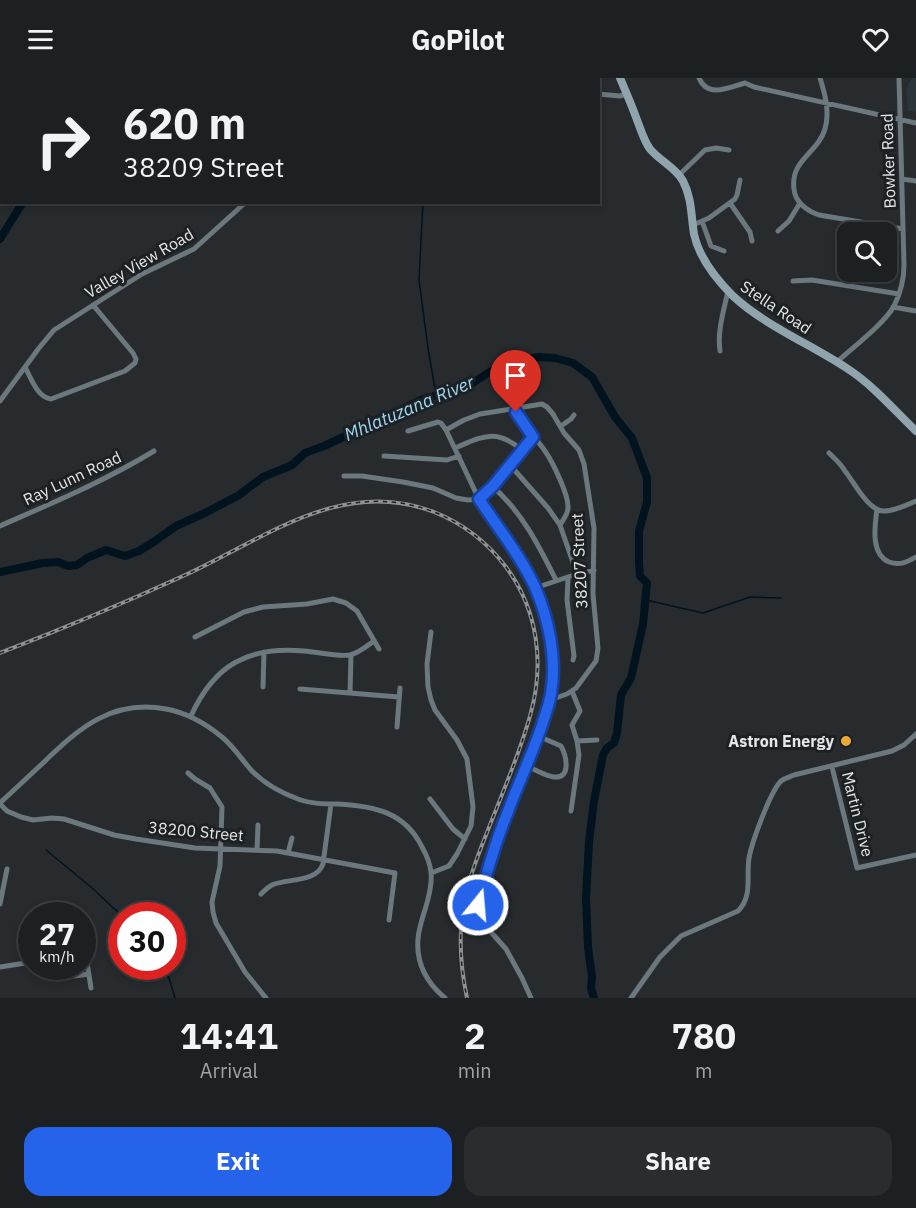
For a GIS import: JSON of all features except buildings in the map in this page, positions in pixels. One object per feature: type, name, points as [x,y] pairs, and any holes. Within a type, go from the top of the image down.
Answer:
[{"type":"main road","name":"Stella Road","points":[[620,78],[649,148],[679,175],[688,193],[696,239],[702,256],[728,291],[756,314],[837,362],[870,386],[916,431]]},
{"type":"street","points":[[699,78],[704,87],[710,90],[715,91],[744,80],[754,87],[916,123]]},
{"type":"street","points":[[820,78],[826,104],[826,123],[823,135],[794,174],[794,194],[809,211],[819,215],[903,229]]},
{"type":"street","name":"Bowker Road","points":[[837,362],[885,318],[899,294],[904,271],[899,78]]},
{"type":"street","points":[[600,94],[620,96],[627,94]]},
{"type":"street","points":[[679,175],[705,150],[716,148],[729,150]]},
{"type":"street","points":[[902,179],[916,181]]},
{"type":"street","points":[[693,225],[709,218],[730,203],[736,197],[740,180]]},
{"type":"street","points":[[778,231],[789,221],[800,202]]},
{"type":"street","points":[[730,203],[750,232],[753,241]]},
{"type":"street","name":"Valley View Road","points":[[0,402],[54,330],[142,274],[195,249],[244,204]]},
{"type":"street","points":[[702,221],[711,246],[724,251]]},
{"type":"street","points":[[793,281],[812,280],[899,294]]},
{"type":"street","points":[[720,351],[720,333],[728,291]]},
{"type":"street","points":[[25,367],[41,396],[51,399],[125,370],[135,363],[133,353],[93,305]]},
{"type":"street","points":[[893,307],[916,311]]},
{"type":"street","name":"38207 Street","points":[[446,430],[471,417],[538,404],[544,405],[553,414],[564,433],[579,450],[584,464],[594,528],[593,594],[597,629],[597,658],[576,688],[550,700]]},
{"type":"street","points":[[515,408],[518,416],[553,464],[567,499],[567,512],[560,525]]},
{"type":"street","points":[[561,426],[574,415]]},
{"type":"street","points":[[408,431],[441,423],[479,499],[535,588],[547,625],[553,670],[550,700],[502,825],[478,911],[482,922],[506,949],[531,998]]},
{"type":"street","points":[[455,448],[490,436],[508,439],[522,450]]},
{"type":"street","points":[[344,476],[394,480],[433,488],[461,499],[479,499],[493,486],[533,437]]},
{"type":"street","name":"Ray Lunn Road","points":[[0,526],[95,483],[154,451]]},
{"type":"street","points":[[829,453],[860,492],[877,509],[884,511],[899,508],[916,501]]},
{"type":"street","points":[[384,456],[447,460],[459,456]]},
{"type":"street","points":[[510,465],[560,525],[577,574]]},
{"type":"street","points":[[493,486],[524,522],[556,580]]},
{"type":"street","points":[[877,509],[874,536],[879,555],[885,560],[900,564],[916,557]]},
{"type":"street","points":[[535,588],[594,570]]},
{"type":"street","points":[[567,577],[573,660]]},
{"type":"street","points":[[195,637],[235,616],[263,606],[333,600],[346,603],[357,611],[379,650]]},
{"type":"street","points":[[431,632],[427,676],[431,700],[435,710],[457,740],[469,764],[469,781],[473,801],[471,826],[457,854],[448,866],[431,873]]},
{"type":"street","points":[[191,716],[210,684],[220,673],[237,661],[264,652],[283,650],[351,655],[374,641]]},
{"type":"street","points":[[263,687],[264,652]]},
{"type":"street","points":[[350,693],[351,655]]},
{"type":"street","points":[[300,688],[399,697]]},
{"type":"street","points":[[396,727],[400,688]]},
{"type":"street","points":[[571,811],[579,755],[572,725],[580,711],[572,691]]},
{"type":"street","points":[[0,804],[61,746],[82,728],[99,718],[125,709],[149,707],[191,716],[206,724],[225,740],[268,785],[283,794],[302,801],[377,808],[400,820],[417,837],[426,855],[431,873],[418,938],[419,958],[431,985],[445,998]]},
{"type":"street","points":[[631,998],[660,957],[681,936],[738,911],[744,904],[748,893],[750,852],[767,806],[778,785],[789,777],[896,750],[916,734]]},
{"type":"street","points":[[526,766],[554,777],[561,776],[564,772],[567,762],[561,746],[538,736]]},
{"type":"street","points":[[577,741],[597,740]]},
{"type":"street","name":"Martin Drive","points":[[832,767],[857,868],[916,855]]},
{"type":"street","points":[[188,773],[210,788],[222,807],[220,866],[212,902],[213,912],[220,930],[245,972],[266,998]]},
{"type":"street","points":[[430,799],[453,829],[465,839]]},
{"type":"street","name":"38200 Street","points":[[0,804],[7,811],[27,819],[64,819],[114,835],[136,839],[187,847],[288,853],[395,873],[389,920]]},
{"type":"street","points":[[261,894],[275,884],[312,876],[319,871],[323,860],[332,804]]},
{"type":"street","points":[[257,850],[258,825]]},
{"type":"street","points":[[288,853],[292,837]]},
{"type":"street","points":[[0,904],[7,869]]},
{"type":"street","points":[[0,967],[18,964]]},
{"type":"street","points":[[90,980],[91,988]]},
{"type":"shaded area","points":[[912,78],[916,78],[916,112],[908,111],[906,88]]},
{"type":"waterway","name":"Mhlatuzana River","points":[[0,239],[22,204]]},
{"type":"waterway","points":[[423,204],[419,280],[436,395]]},
{"type":"waterway","name":"Mhlatuzana River","points":[[0,572],[43,563],[58,562],[68,566],[77,565],[106,550],[125,556],[139,551],[176,526],[239,495],[263,477],[292,465],[305,453],[423,399],[468,386],[505,362],[539,357],[573,363],[592,377],[615,417],[632,438],[647,478],[647,502],[639,531],[640,576],[647,583],[643,624],[631,678],[621,695],[614,743],[603,755],[589,842],[586,898],[591,988],[594,998]]},
{"type":"waterway","points":[[646,600],[703,613],[750,597],[781,598]]},
{"type":"waterway","points":[[46,850],[108,903]]},
{"type":"waterway","points":[[170,980],[175,998]]},
{"type":"railway","points":[[0,653],[160,586],[273,530],[335,507],[367,502],[400,503],[434,512],[473,534],[491,549],[506,567],[525,601],[536,638],[537,677],[535,696],[526,731],[477,858],[465,897],[461,922],[461,948],[467,998]]},
{"type":"place","name":"Astron Energy","points":[[846,741]]},
{"type":"route","points":[[478,905],[505,817],[538,736],[552,689],[552,651],[540,600],[525,568],[479,499],[493,486],[533,437],[516,412]]}]
